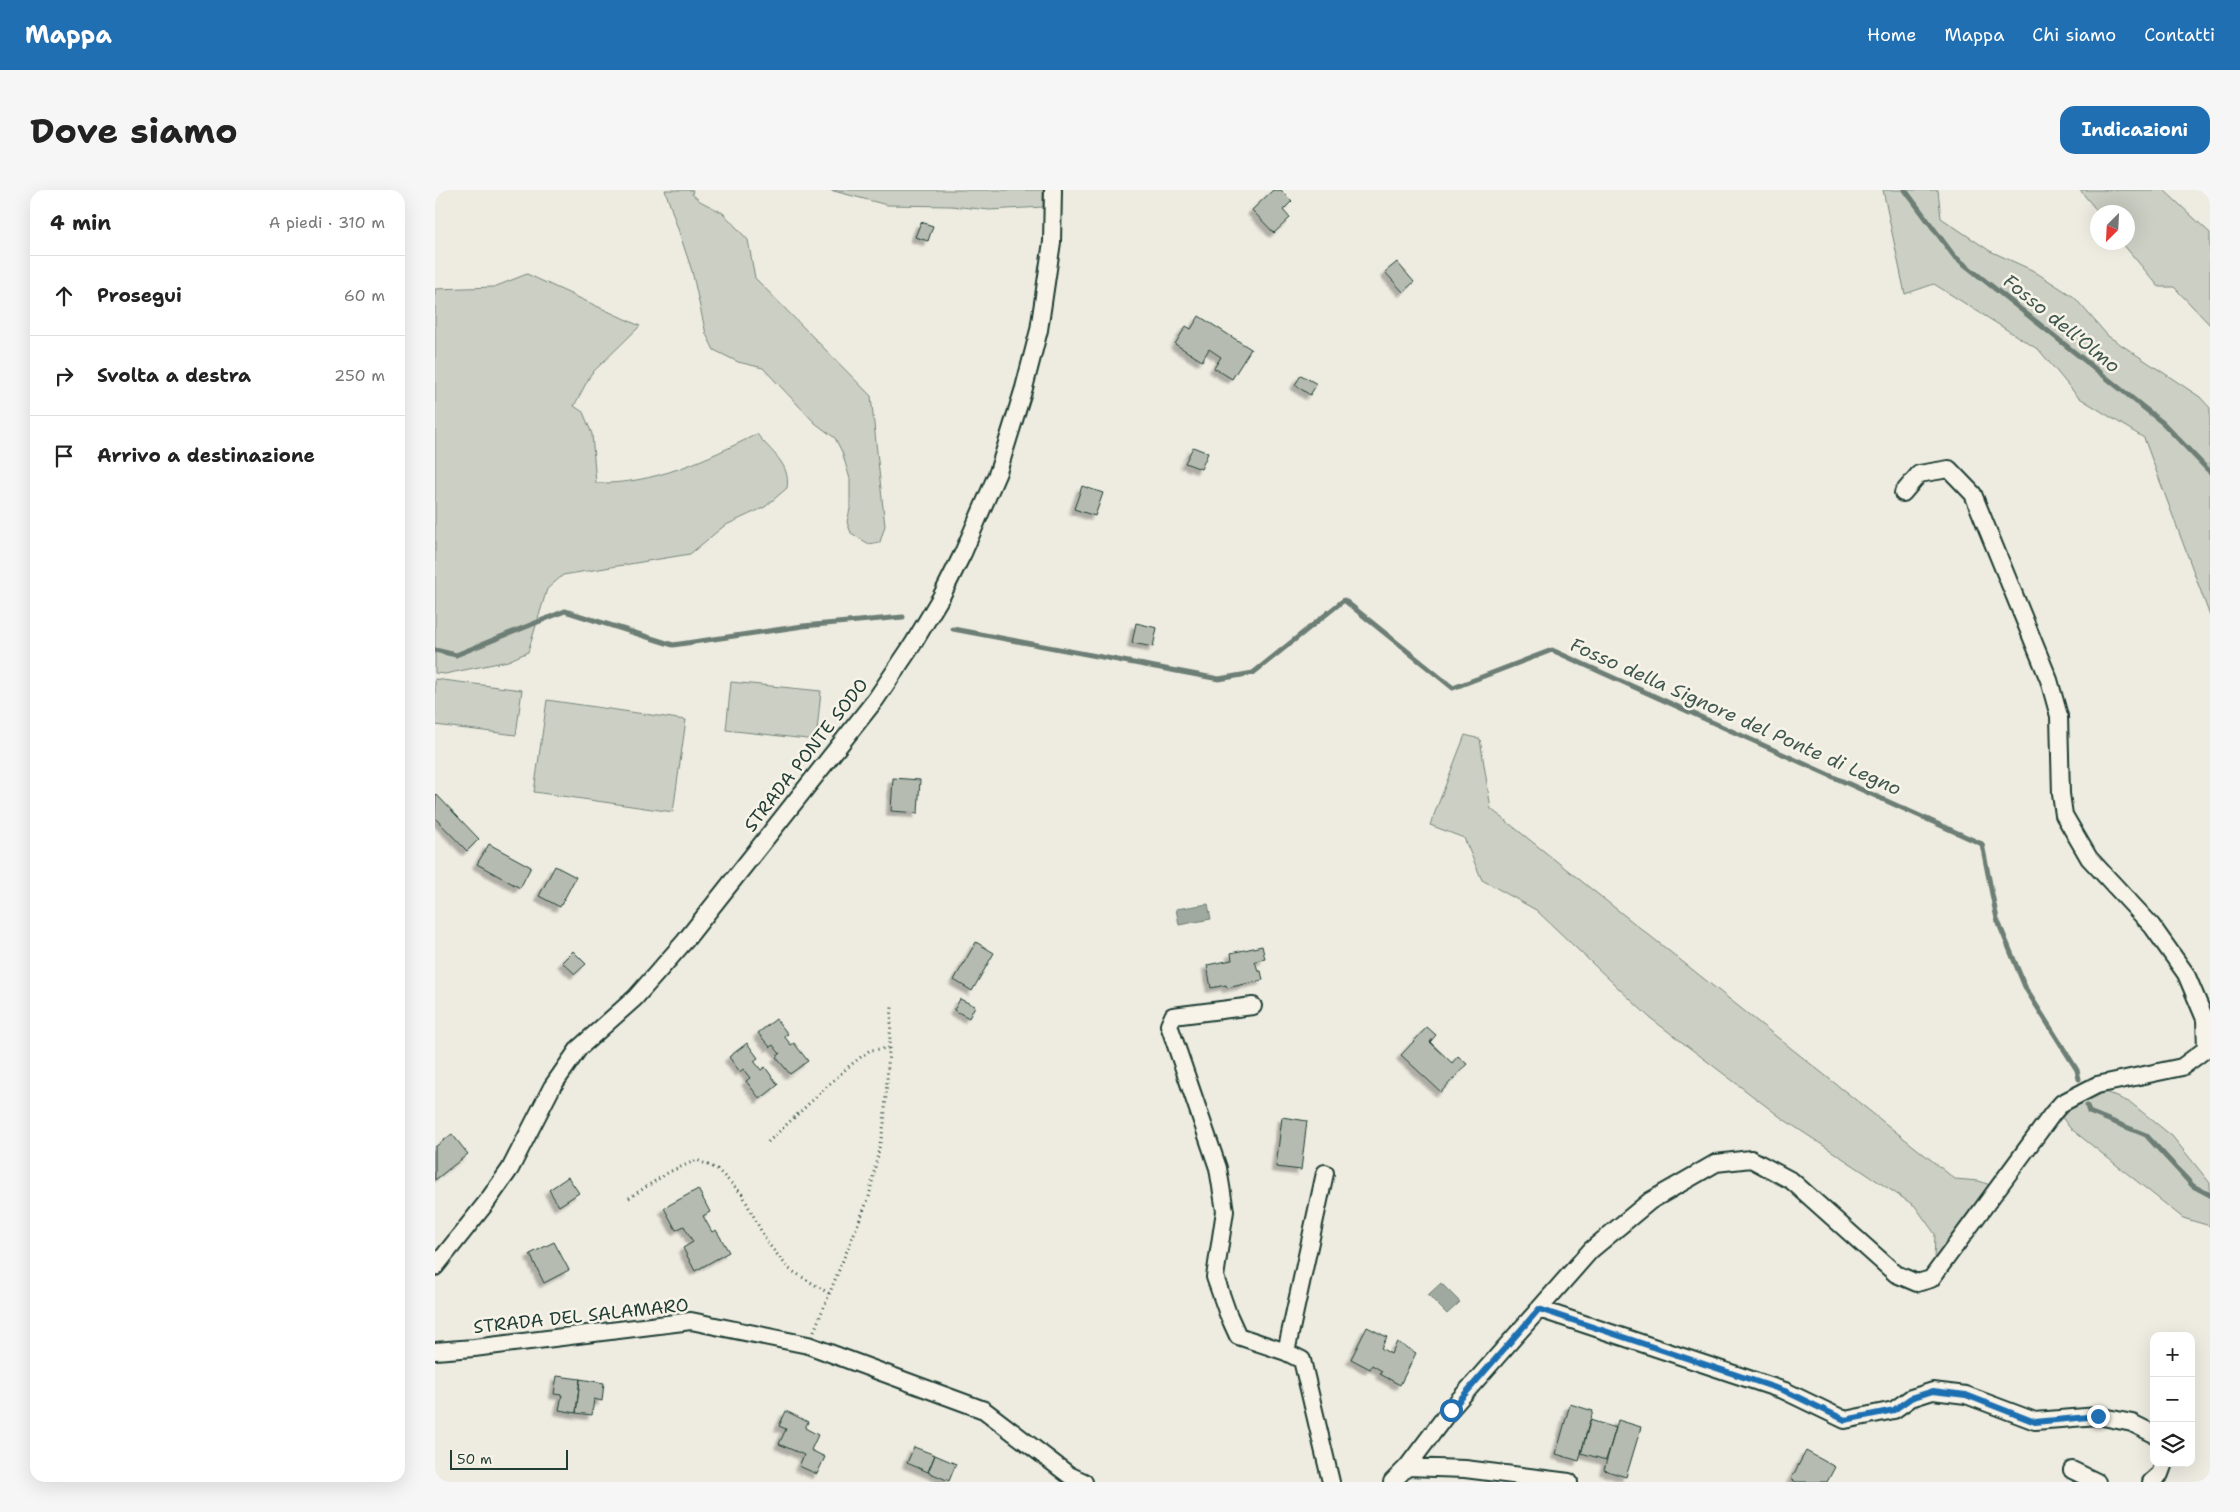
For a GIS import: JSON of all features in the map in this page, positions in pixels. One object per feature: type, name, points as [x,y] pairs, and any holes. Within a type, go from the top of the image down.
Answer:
[{"type":"street","name":"STRADA PONTE SODO","points":[[435,1267],[510,1169],[552,1087],[579,1048],[635,998],[685,941],[876,699],[913,644],[941,597],[963,553],[998,472],[1025,388],[1039,330],[1052,242],[1053,190]]},
{"type":"street","points":[[1392,1482],[1407,1468],[1451,1410],[1591,1250],[1650,1201],[1716,1163],[1751,1159],[1792,1181],[1895,1274],[1917,1283],[1931,1279],[2062,1103],[2097,1085],[2182,1068],[2206,1049],[2205,1019],[2186,974],[2152,926],[2089,858],[2064,815],[2061,794],[2059,716],[2049,680],[1973,494],[1949,469],[1919,474],[1903,492]]},
{"type":"street","points":[[1253,1006],[1173,1016],[1169,1025],[1218,1168],[1225,1211],[1215,1277],[1228,1314],[1238,1336],[1286,1352],[1301,1360],[1331,1482]]},
{"type":"street","points":[[1286,1352],[1325,1173]]},
{"type":"street","points":[[1539,1309],[1785,1391],[1845,1420],[1894,1410],[1911,1398],[1933,1391],[1966,1395],[2035,1422],[2098,1416],[2133,1423],[2150,1432]]},
{"type":"street","name":"STRADA DEL SALAMARO","points":[[435,1351],[474,1348],[691,1321],[808,1345],[984,1410],[1069,1475],[1084,1482]]},
{"type":"street","points":[[2151,1482],[2160,1474],[2163,1467]]},
{"type":"street","points":[[1407,1468],[1465,1469],[1569,1482]]},
{"type":"street","points":[[2072,1470],[2097,1482]]},
{"type":"path","points":[[808,1345],[869,1197],[884,1124],[891,1048],[892,1007]]},
{"type":"path","points":[[768,1142],[870,1050],[891,1048]]},
{"type":"path","points":[[629,1198],[669,1172],[697,1160],[717,1169],[742,1194],[767,1242],[789,1269],[830,1294]]},
{"type":"shaded area","points":[[665,190],[693,190],[692,194],[700,201],[723,213],[748,240],[755,278],[871,396],[885,526],[880,542],[869,544],[851,533],[847,522],[850,509],[850,479],[842,452],[835,438],[815,423],[763,368],[738,362],[714,350],[706,334],[692,271]]},
{"type":"shaded area","points":[[830,190],[1043,190],[1043,207],[990,210],[951,206],[887,205]]},
{"type":"shaded area","points":[[1883,190],[1938,190],[1941,218],[1990,251],[2032,270],[2074,297],[2108,336],[2200,397],[2210,408],[2210,616],[2144,438],[2078,397],[2039,350],[1934,284],[1905,294]]},
{"type":"shaded area","points":[[2080,190],[2164,190],[2210,233],[2210,325],[2174,287],[2159,287],[2128,250],[2135,250],[2135,205],[2092,205]]},
{"type":"shaded area","points":[[527,274],[640,326],[591,374],[574,406],[583,412],[592,434],[596,483],[638,480],[679,469],[757,434],[783,465],[786,472],[787,488],[765,507],[724,526],[690,554],[563,575],[547,589],[528,652],[508,661],[445,674],[435,673],[435,289],[494,287]]},
{"type":"shaded area","points":[[435,679],[522,690],[516,735],[435,725]]},
{"type":"shaded area","points":[[731,682],[821,691],[816,740],[726,730]]},
{"type":"shaded area","points":[[547,700],[686,720],[673,812],[534,792]]},
{"type":"shaded area","points":[[1465,735],[1480,739],[1491,809],[1955,1179],[1979,1181],[1990,1185],[1934,1261],[1935,1234],[1915,1206],[1783,1119],[1649,1017],[1536,910],[1482,880],[1464,838],[1430,825]]},
{"type":"shaded area","points":[[1208,904],[1211,919],[1179,925],[1176,909]]},
{"type":"shaded area","points":[[2099,1089],[2131,1103],[2172,1136],[2210,1183],[2210,1226],[2183,1218],[2070,1128],[2058,1112]]},
{"type":"shaded area","points":[[1441,1283],[1460,1302],[1447,1314],[1428,1295]]},
{"type":"building","points":[[1273,190],[1281,190],[1292,201],[1283,210],[1290,218],[1274,233],[1252,210]]},
{"type":"building","points":[[921,222],[933,226],[928,241],[915,237]]},
{"type":"building","points":[[1397,262],[1414,282],[1403,292],[1385,272]]},
{"type":"building","points":[[1199,316],[1251,349],[1232,379],[1214,368],[1221,357],[1209,349],[1202,361],[1175,344],[1186,326],[1191,329]]},
{"type":"building","points":[[1301,375],[1317,384],[1310,395],[1295,385]]},
{"type":"building","points":[[1193,447],[1208,453],[1201,469],[1185,463]]},
{"type":"building","points":[[1082,486],[1103,493],[1095,516],[1074,509]]},
{"type":"building","points":[[1136,623],[1157,628],[1153,647],[1132,643]]},
{"type":"building","points":[[893,778],[920,780],[918,813],[891,811]]},
{"type":"building","points":[[436,794],[479,839],[467,851],[435,818]]},
{"type":"building","points":[[489,844],[531,867],[520,888],[477,864]]},
{"type":"building","points":[[555,866],[576,877],[560,907],[539,896]]},
{"type":"building","points":[[976,942],[994,953],[972,991],[954,980]]},
{"type":"building","points":[[1262,946],[1265,959],[1255,961],[1258,971],[1261,971],[1263,980],[1227,988],[1226,985],[1211,988],[1207,965],[1232,960],[1231,953]]},
{"type":"building","points":[[573,951],[586,964],[575,974],[562,962]]},
{"type":"building","points":[[960,999],[975,1006],[969,1018],[954,1010]]},
{"type":"building","points":[[776,1019],[788,1034],[784,1036],[791,1045],[794,1043],[808,1061],[790,1074],[776,1057],[780,1054],[773,1045],[770,1047],[758,1033]]},
{"type":"building","points":[[1427,1027],[1436,1035],[1430,1042],[1452,1063],[1458,1056],[1467,1064],[1441,1092],[1401,1055]]},
{"type":"building","points":[[747,1043],[758,1058],[754,1061],[761,1070],[765,1067],[778,1085],[760,1099],[746,1081],[750,1078],[743,1069],[740,1072],[729,1057]]},
{"type":"building","points":[[1282,1117],[1307,1121],[1301,1170],[1276,1167]]},
{"type":"building","points":[[452,1134],[468,1154],[435,1180],[435,1147]]},
{"type":"building","points":[[568,1177],[579,1193],[559,1206],[549,1190]]},
{"type":"building","points":[[698,1189],[710,1212],[703,1216],[712,1232],[716,1230],[729,1252],[695,1271],[683,1248],[693,1242],[684,1226],[676,1230],[664,1208]]},
{"type":"building","points":[[554,1242],[569,1270],[544,1283],[530,1254]]},
{"type":"building","points":[[1367,1327],[1387,1337],[1381,1348],[1391,1354],[1397,1342],[1416,1353],[1400,1385],[1380,1374],[1382,1371],[1372,1365],[1370,1369],[1351,1359]]},
{"type":"building","points":[[557,1376],[580,1379],[576,1413],[559,1410],[562,1395],[554,1394]]},
{"type":"building","points":[[580,1379],[604,1383],[602,1401],[594,1399],[592,1415],[576,1413]]},
{"type":"building","points":[[1570,1404],[1593,1411],[1579,1461],[1556,1454]]},
{"type":"building","points":[[786,1411],[808,1422],[805,1428],[818,1435],[811,1450],[825,1457],[817,1474],[799,1466],[804,1455],[779,1444],[786,1429],[779,1426]]},
{"type":"building","points":[[1590,1420],[1616,1428],[1606,1460],[1581,1453]]},
{"type":"building","points":[[1618,1420],[1641,1427],[1626,1477],[1604,1470]]},
{"type":"building","points":[[914,1447],[935,1455],[928,1472],[907,1463]]},
{"type":"building","points":[[1806,1451],[1835,1467],[1827,1482],[1796,1482],[1791,1479]]},
{"type":"building","points":[[935,1455],[956,1464],[949,1481],[928,1472]]},
{"type":"waterway","name":"Fosso dell'Olmo","points":[[1905,190],[1954,256],[2163,423],[2210,472]]},
{"type":"waterway","name":"Fosso della Signore del Ponte di Legno","points":[[953,629],[1219,679],[1253,673],[1344,600],[1453,688],[1552,650],[1982,844],[1997,919],[2026,989],[2077,1070],[2079,1079]]},
{"type":"waterway","points":[[435,650],[456,655],[565,611],[673,645],[803,626],[903,617]]},
{"type":"waterway","name":"Fosso della Signore del Ponte di Legno","points":[[2087,1106],[2089,1112],[2146,1135],[2193,1186],[2210,1195]]},
{"type":"route","points":[[1451,1410],[1539,1309],[1785,1391],[1845,1420],[1894,1410],[1911,1398],[1933,1391],[1966,1395],[2035,1422],[2098,1416]]}]
